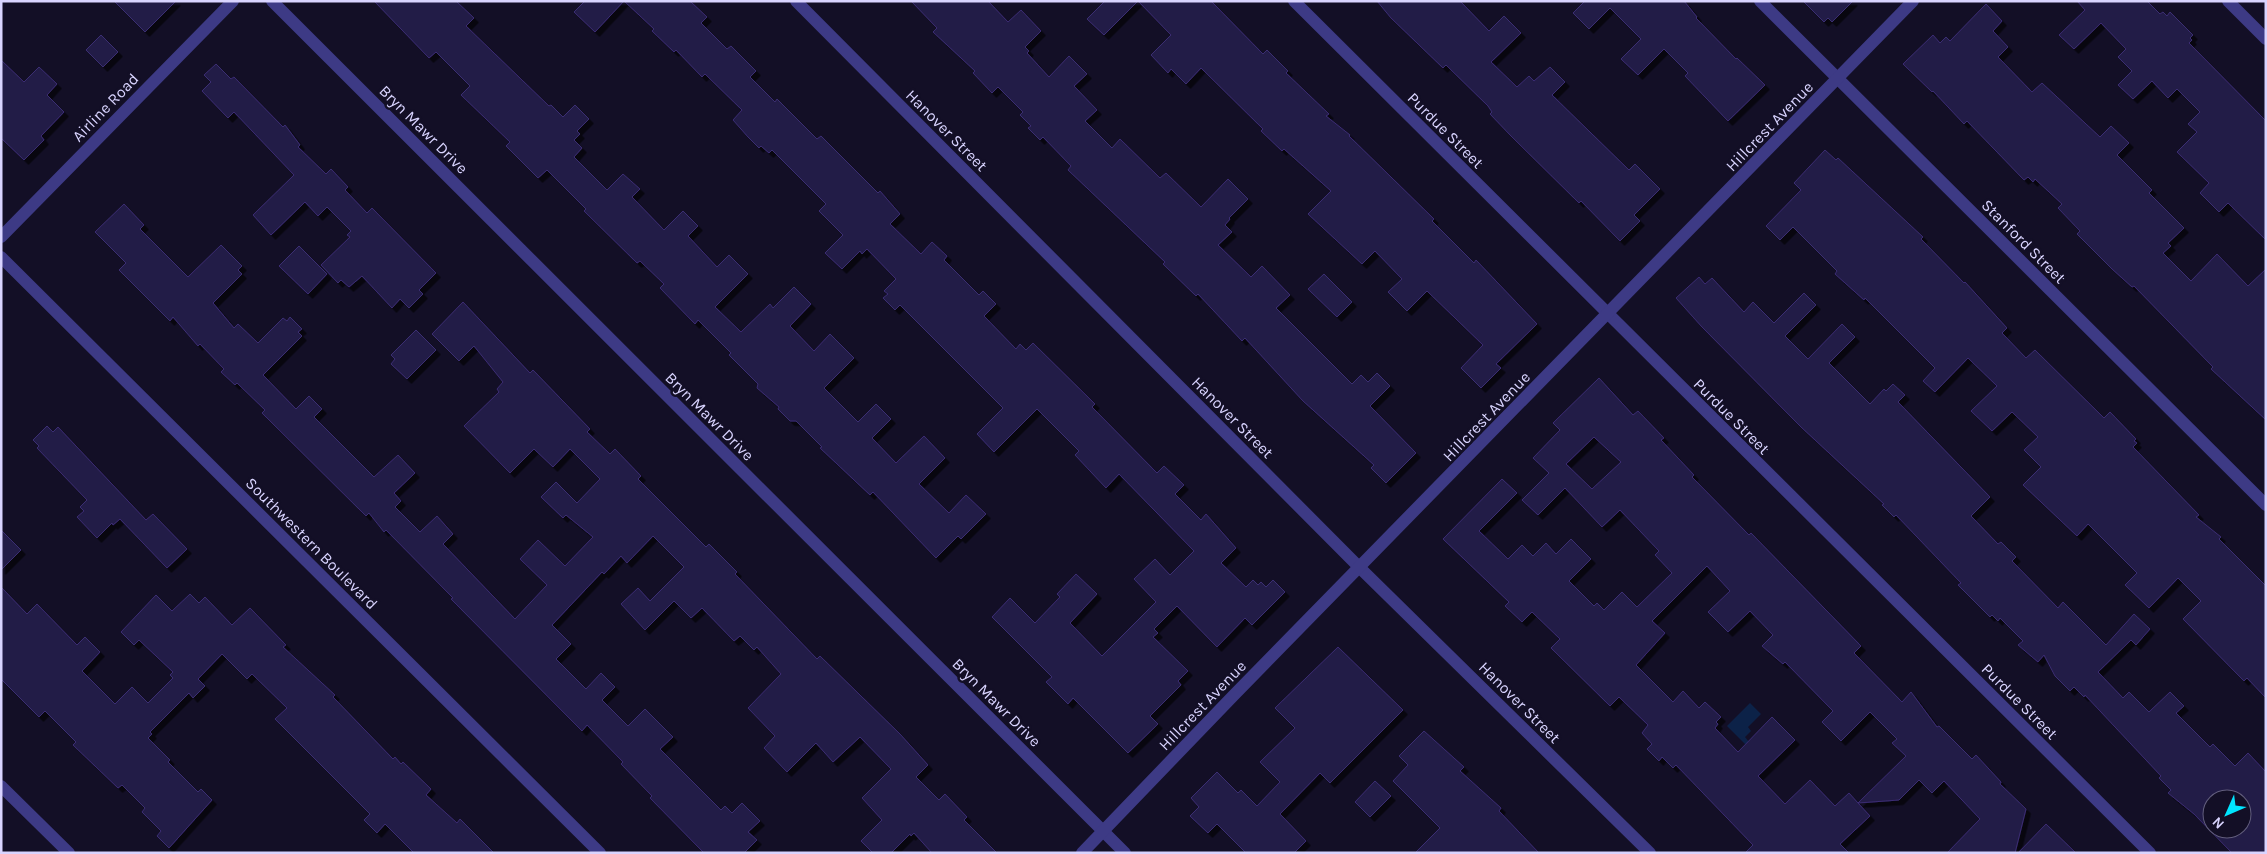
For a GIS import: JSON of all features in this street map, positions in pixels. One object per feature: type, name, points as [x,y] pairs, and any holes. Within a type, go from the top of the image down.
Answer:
[{"type":"street","name":"Airline Road","points":[[1,237],[233,1]]},
{"type":"street","name":"Bryn Mawr Drive","points":[[272,1],[1125,853]]},
{"type":"street","name":"Hanover Street","points":[[796,1],[1360,568],[1650,853]]},
{"type":"street","name":"Purdue Street","points":[[1294,1],[1607,315],[2150,853]]},
{"type":"street","name":"Stanford Street","points":[[1760,1],[2266,505]]},
{"type":"street","name":"Hillcrest Avenue","points":[[1082,853],[1913,1]]},
{"type":"street","points":[[2228,1],[2266,39]]},
{"type":"street","name":"Southwestern Boulevard","points":[[1,257],[600,853]]},
{"type":"street","points":[[1,786],[69,853]]},
{"type":"water","points":[[1750,703],[1761,714],[1748,727],[1751,731],[1745,737],[1749,742],[1746,745],[1727,726]]},
{"type":"building","points":[[114,1],[176,1],[145,32]]},
{"type":"building","points":[[374,1],[456,1],[474,18],[466,26],[549,106],[551,105],[563,117],[575,105],[589,119],[577,131],[580,134],[574,140],[582,148],[574,157],[607,190],[623,174],[640,189],[632,197],[664,230],[683,211],[698,226],[688,236],[717,267],[729,255],[748,274],[715,307],[741,332],[770,304],[773,308],[794,287],[811,304],[790,326],[814,351],[830,334],[854,358],[824,388],[858,422],[876,404],[891,419],[872,438],[896,463],[924,436],[945,458],[919,484],[949,513],[966,495],[986,514],[961,539],[958,536],[936,558],[873,492],[870,495],[820,448],[822,447],[796,421],[790,421],[778,409],[779,407],[757,388],[758,384],[729,355],[731,353],[698,320],[695,324],[660,288],[664,284],[640,261],[637,263],[584,211],[586,209],[547,170],[538,178],[506,146],[510,142],[461,95],[470,86],[436,52],[429,58]]},
{"type":"building","points":[[585,1],[624,1],[595,32],[574,12]]},
{"type":"building","points":[[624,1],[690,1],[707,17],[701,23],[727,49],[731,46],[756,71],[750,77],[775,102],[777,99],[817,139],[821,136],[878,193],[880,191],[900,214],[890,224],[921,254],[932,242],[947,256],[944,260],[979,295],[983,291],[996,304],[984,316],[1016,349],[1020,344],[1026,350],[1033,343],[1095,404],[1092,407],[1157,473],[1164,466],[1184,485],[1175,494],[1201,520],[1206,514],[1236,548],[1221,563],[1246,587],[1253,580],[1258,585],[1261,582],[1266,587],[1273,580],[1285,592],[1252,625],[1245,618],[1217,647],[1177,606],[1154,629],[1158,633],[1153,637],[1188,671],[1178,681],[1181,685],[1150,716],[1158,724],[1128,753],[1073,698],[1068,704],[1046,682],[1052,677],[992,617],[1010,598],[1035,623],[1060,597],[1057,594],[1076,574],[1097,594],[1070,623],[1102,656],[1156,602],[1134,579],[1155,559],[1170,575],[1194,551],[1119,474],[1106,488],[1075,455],[1079,451],[1037,409],[994,452],[977,434],[1003,408],[900,305],[895,310],[883,298],[888,294],[884,291],[896,279],[867,249],[862,254],[860,251],[842,269],[825,253],[843,235],[819,211],[826,204],[772,150],[769,153],[761,146],[759,148],[748,137],[733,120],[742,110],[705,74],[702,77],[676,50],[674,52],[652,31],[654,29]]},
{"type":"building","points":[[911,1],[988,1],[1008,22],[1021,10],[1041,31],[1025,47],[1029,51],[1027,53],[1049,77],[1069,56],[1087,74],[1074,86],[1097,110],[1085,121],[1112,148],[1120,139],[1160,178],[1166,173],[1201,207],[1228,179],[1248,199],[1229,218],[1225,225],[1232,232],[1218,245],[1251,277],[1262,266],[1290,295],[1276,308],[1352,384],[1361,375],[1368,382],[1377,373],[1390,386],[1370,406],[1416,453],[1386,483],[1371,468],[1374,465],[1303,401],[1245,338],[1242,341],[1198,294],[1196,296],[1163,264],[1165,262],[1068,170],[1071,166],[1043,137],[1040,140],[1028,128],[1031,126],[1020,115],[1023,112],[998,87],[992,93],[973,73],[975,71],[933,32],[937,28]]},
{"type":"building","points":[[1105,1],[1138,1],[1104,35],[1087,19]]},
{"type":"building","points":[[1138,1],[1211,1],[1263,54],[1267,50],[1288,71],[1286,73],[1329,114],[1326,116],[1350,135],[1434,219],[1432,221],[1474,263],[1476,260],[1537,324],[1496,364],[1501,368],[1481,388],[1461,368],[1483,345],[1427,291],[1407,311],[1388,292],[1402,279],[1375,251],[1362,264],[1308,214],[1331,191],[1284,149],[1282,151],[1261,131],[1263,129],[1201,68],[1186,84],[1171,69],[1168,73],[1151,55],[1171,35]]},
{"type":"building","points":[[1377,1],[1460,1],[1489,31],[1504,16],[1521,33],[1491,62],[1517,87],[1529,76],[1534,81],[1550,67],[1565,82],[1552,95],[1629,170],[1635,164],[1660,189],[1634,215],[1640,221],[1620,241],[1581,201],[1579,203],[1511,136],[1490,114],[1492,112],[1488,106],[1446,65],[1443,68],[1391,18]]},
{"type":"building","points":[[1585,1],[1684,1],[1696,18],[1736,59],[1765,85],[1728,121],[1685,76],[1688,73],[1664,49],[1638,75],[1621,59],[1641,39],[1610,8],[1589,29],[1573,13]]},
{"type":"building","points":[[1803,1],[1853,1],[1832,22],[1828,18],[1824,22]]},
{"type":"building","points":[[2077,1],[2147,1],[2160,14],[2163,12],[2167,16],[2170,12],[2193,35],[2189,43],[2266,121],[2266,240],[2228,203],[2219,212],[2200,193],[2209,183],[2177,152],[2197,132],[2188,124],[2200,112],[2177,89],[2168,98],[2152,81],[2133,99],[2118,85],[2132,71],[2118,57],[2126,49],[2101,23],[2074,49],[2059,35],[2085,10]]},
{"type":"building","points":[[1986,4],[2002,21],[1993,31],[2008,47],[1998,57],[2032,92],[2042,83],[2100,137],[2111,126],[2129,143],[2117,155],[2152,190],[2149,193],[2184,228],[2168,243],[2171,246],[2163,253],[2191,281],[2217,254],[2248,286],[2266,269],[2266,420],[2211,369],[2213,367],[2134,286],[2132,287],[2112,269],[2077,234],[2080,231],[2058,208],[2062,204],[2035,179],[2033,182],[2028,177],[2024,180],[1967,121],[1964,124],[1933,91],[1903,64],[1933,35],[1940,43],[1946,37],[1950,41]]},
{"type":"building","points":[[101,35],[118,52],[103,67],[86,50]]},
{"type":"building","points":[[1,60],[24,82],[39,67],[57,84],[47,95],[64,112],[41,136],[44,140],[24,160],[1,138]]},
{"type":"building","points":[[216,64],[231,79],[234,77],[283,127],[285,125],[300,145],[298,147],[326,174],[331,169],[348,187],[345,190],[367,213],[372,208],[436,273],[419,290],[423,294],[409,308],[400,299],[392,308],[362,276],[349,287],[341,280],[338,283],[321,265],[350,237],[347,235],[351,231],[327,207],[318,216],[305,202],[271,235],[253,215],[294,175],[234,112],[228,118],[202,91],[211,82],[204,75]]},
{"type":"building","points":[[1825,150],[1836,160],[1838,158],[1923,237],[1921,239],[1965,282],[2007,328],[2002,333],[2026,358],[2035,350],[2104,418],[2110,412],[2136,439],[2134,441],[2137,443],[2133,447],[2199,515],[2196,517],[2221,537],[2219,539],[2266,586],[2266,698],[2247,678],[2244,681],[2183,619],[2201,601],[2178,578],[2149,608],[2125,585],[2137,573],[2088,524],[2077,536],[2023,485],[2041,467],[2024,450],[2038,437],[2012,412],[1992,431],[1971,411],[1997,386],[1968,358],[1935,392],[1923,381],[1935,368],[1865,298],[1864,300],[1835,274],[1837,271],[1793,227],[1780,240],[1766,226],[1801,190],[1794,183]]},
{"type":"building","points":[[124,204],[144,225],[140,229],[188,277],[221,245],[242,266],[238,270],[242,274],[213,303],[234,328],[238,324],[258,343],[283,318],[287,321],[290,317],[302,329],[298,332],[302,336],[263,375],[296,409],[309,396],[322,409],[314,417],[374,477],[398,455],[415,473],[394,493],[401,501],[395,507],[420,532],[437,516],[453,534],[443,544],[515,619],[547,585],[520,559],[538,540],[565,566],[593,537],[566,515],[563,518],[541,497],[556,482],[577,503],[600,479],[570,449],[553,467],[534,449],[510,473],[464,426],[499,392],[497,389],[503,382],[474,346],[459,361],[432,334],[463,302],[530,373],[533,370],[590,429],[587,432],[610,454],[615,449],[641,476],[638,479],[706,547],[709,544],[737,572],[735,574],[817,659],[820,656],[900,734],[928,765],[916,777],[939,800],[945,794],[967,817],[964,820],[997,853],[932,853],[914,833],[911,836],[910,834],[891,853],[873,853],[861,841],[882,820],[862,798],[891,769],[860,737],[833,762],[816,743],[787,772],[764,748],[775,736],[748,708],[781,674],[757,647],[754,650],[740,636],[734,641],[702,608],[691,618],[674,601],[645,630],[621,604],[638,588],[650,601],[684,567],[653,536],[627,563],[621,556],[604,574],[602,572],[552,625],[571,644],[556,659],[586,689],[601,673],[615,687],[602,700],[628,726],[645,709],[673,737],[660,749],[721,810],[725,806],[732,813],[742,803],[760,821],[748,832],[757,840],[744,853],[704,853],[650,798],[652,796],[621,764],[623,762],[587,725],[582,731],[451,599],[453,598],[386,530],[384,532],[369,513],[366,516],[262,413],[265,410],[237,383],[235,385],[221,372],[224,369],[200,344],[198,346],[173,317],[170,321],[119,270],[126,263],[95,232]]},
{"type":"building","points":[[299,246],[327,274],[308,294],[279,266]]},
{"type":"building","points":[[1324,274],[1352,302],[1337,317],[1308,289]]},
{"type":"building","points":[[1699,277],[1705,284],[1712,278],[1744,312],[1753,302],[1774,323],[1804,293],[1816,305],[1785,336],[1808,359],[1842,324],[1855,337],[1829,363],[1870,404],[1884,389],[1886,391],[1893,384],[1905,395],[1898,402],[1990,497],[1971,516],[1998,544],[2001,542],[2016,557],[2012,561],[2058,608],[2063,602],[2106,645],[2134,614],[2150,629],[2136,645],[2131,640],[2098,672],[2123,698],[2129,692],[2149,712],[2170,692],[2184,706],[2176,713],[2210,747],[2213,744],[2235,766],[2248,753],[2266,772],[2266,853],[2232,853],[2218,839],[2252,839],[2252,789],[2202,789],[2202,822],[2168,793],[2171,790],[2159,778],[2161,776],[2085,695],[2084,697],[2074,687],[2070,691],[2055,676],[2044,655],[2038,662],[2018,645],[2023,641],[2000,618],[1998,621],[1992,615],[1990,617],[1958,585],[1961,583],[1896,515],[1894,517],[1882,505],[1884,504],[1801,427],[1702,327],[1676,298]]},
{"type":"building","points":[[416,330],[436,350],[407,379],[391,364],[395,359],[391,355]]},
{"type":"building","points":[[1599,378],[1633,415],[1638,411],[1664,438],[1661,440],[1694,475],[1692,477],[1749,535],[1751,533],[1861,646],[1854,653],[1902,702],[1911,692],[1937,727],[1939,726],[1972,759],[1976,755],[2001,782],[2000,784],[2026,809],[2015,853],[1947,853],[1980,819],[1944,781],[1932,793],[1919,780],[1899,800],[1858,803],[1870,816],[1840,844],[1849,853],[1745,853],[1753,845],[1676,765],[1673,768],[1662,757],[1659,761],[1647,749],[1652,744],[1642,733],[1648,725],[1619,697],[1610,706],[1551,648],[1560,639],[1532,612],[1522,622],[1505,606],[1509,602],[1443,539],[1502,479],[1517,493],[1479,531],[1508,559],[1522,545],[1533,556],[1546,543],[1556,554],[1571,539],[1591,559],[1569,581],[1594,606],[1597,603],[1604,610],[1622,592],[1637,607],[1672,573],[1655,555],[1659,551],[1620,510],[1602,527],[1565,488],[1538,515],[1522,500],[1549,473],[1533,458],[1560,430],[1553,423]],"holes":[[[1594,437],[1621,462],[1592,489],[1566,464]],[[1707,566],[1730,591],[1708,612],[1728,632],[1750,611],[1773,635],[1762,646],[1783,664],[1785,662],[1833,711],[1822,722],[1841,741],[1870,712],[1897,739],[1892,743],[1906,756],[1858,803],[1849,793],[1835,806],[1810,780],[1785,804],[1758,776],[1795,740],[1772,717],[1738,752],[1715,728],[1718,724],[1716,722],[1721,717],[1705,702],[1699,708],[1683,691],[1673,702],[1636,665],[1665,633],[1652,621]]]},
{"type":"building","points":[[47,426],[53,432],[58,427],[146,520],[153,514],[187,549],[167,568],[120,519],[113,525],[112,523],[97,538],[77,517],[84,511],[80,507],[87,500],[37,448],[39,446],[33,440]]},
{"type":"building","points":[[1,530],[21,550],[1,570]]},
{"type":"building","points":[[1,587],[27,614],[37,604],[77,645],[85,637],[100,652],[82,671],[115,704],[132,687],[148,703],[173,678],[170,675],[173,672],[139,640],[134,645],[121,632],[156,595],[172,611],[190,594],[199,603],[205,597],[232,625],[250,608],[286,645],[283,647],[335,695],[333,697],[393,759],[395,757],[401,764],[403,762],[431,789],[426,795],[457,823],[460,819],[494,853],[414,853],[385,824],[377,833],[364,820],[370,814],[275,719],[287,708],[252,674],[247,679],[222,654],[198,679],[205,686],[193,698],[189,693],[150,732],[152,734],[148,738],[170,760],[168,762],[198,792],[201,789],[212,800],[169,848],[157,836],[161,831],[142,812],[145,808],[122,785],[118,788],[73,745],[76,742],[45,711],[39,717],[1,679]]},
{"type":"building","points":[[1338,647],[1403,710],[1330,783],[1320,773],[1280,814],[1306,841],[1294,853],[1246,853],[1217,824],[1208,833],[1190,816],[1199,807],[1191,798],[1217,772],[1238,793],[1241,790],[1257,806],[1280,782],[1260,762],[1295,728],[1275,708]]},
{"type":"building","points":[[1424,731],[1464,767],[1460,771],[1501,808],[1499,811],[1539,853],[1415,853],[1440,828],[1393,781],[1408,765],[1399,756]]},
{"type":"building","points":[[1375,781],[1391,796],[1370,817],[1355,802]]},
{"type":"building","points":[[2046,824],[2076,853],[2018,853]]}]
